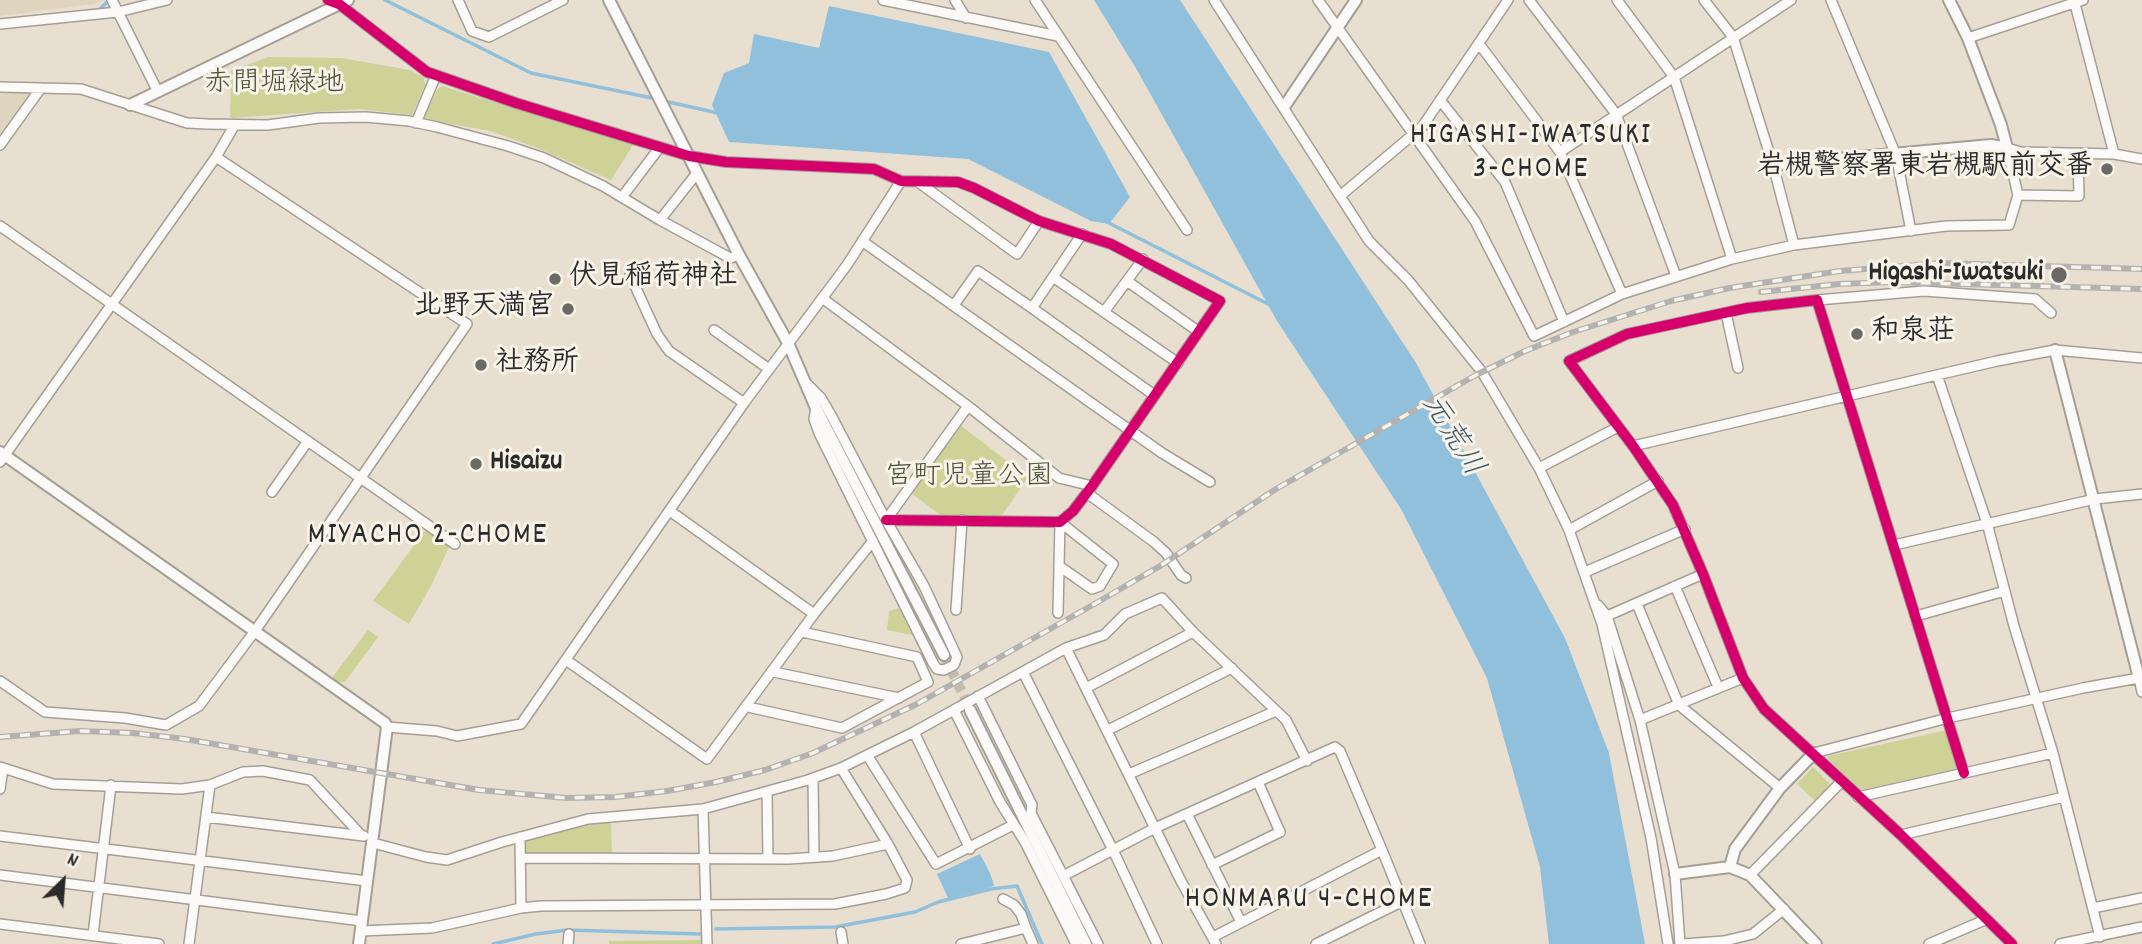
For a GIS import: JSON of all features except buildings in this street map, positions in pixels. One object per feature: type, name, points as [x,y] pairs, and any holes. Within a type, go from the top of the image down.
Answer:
[{"type":"street","points":[[112,0],[158,92]]},
{"type":"street","points":[[0,24],[118,12],[167,0]]},
{"type":"street","points":[[458,0],[472,31],[489,37],[563,0]]},
{"type":"street","points":[[609,0],[739,255],[788,343],[817,408],[944,655]]},
{"type":"street","points":[[885,0],[1058,36]]},
{"type":"street","points":[[955,0],[966,18]]},
{"type":"street","points":[[1035,0],[1186,230]]},
{"type":"street","points":[[1214,0],[1369,241],[1408,280],[1482,372],[1539,468],[1569,530],[1594,599],[1651,838],[1668,944]]},
{"type":"street","points":[[1318,0],[1475,221],[1534,336],[1622,294],[1732,259],[1794,245],[1946,226],[2009,225],[2018,195],[2001,125],[1968,38],[1949,0]]},
{"type":"street","points":[[1284,107],[1356,0]]},
{"type":"street","points":[[1340,196],[1414,135],[1480,45],[1508,0]]},
{"type":"street","points":[[1529,0],[1616,114],[1676,276]]},
{"type":"street","points":[[1617,0],[1674,77],[1732,259]]},
{"type":"street","points":[[1704,0],[1733,37],[1773,165],[1794,245]]},
{"type":"street","points":[[1560,152],[1791,0]]},
{"type":"street","points":[[1831,0],[1896,155],[1911,231]]},
{"type":"street","points":[[130,105],[338,1],[427,72],[516,103],[689,156],[726,162],[874,169],[901,181],[958,183],[974,188],[1039,221],[1111,244],[1220,301],[1090,490],[1073,511],[1059,522]]},
{"type":"street","points":[[1968,38],[2077,1],[2114,154]]},
{"type":"street","points":[[1480,45],[1560,152],[1622,294]]},
{"type":"street","points":[[415,123],[436,75]]},
{"type":"street","points":[[0,87],[81,89],[187,122],[234,126],[268,125],[319,118],[366,117],[415,123],[508,146],[544,158],[603,186],[730,258],[739,255]]},
{"type":"street","points":[[0,145],[41,88]]},
{"type":"street","points":[[1440,100],[1505,182],[1564,321]]},
{"type":"street","points":[[234,126],[216,158],[2,456],[385,723],[387,727],[369,839],[359,944]]},
{"type":"street","points":[[1773,165],[1991,145],[2021,152],[2114,154],[2142,159]]},
{"type":"street","points":[[622,197],[660,147]]},
{"type":"street","points":[[2018,195],[2079,196],[2078,153]]},
{"type":"street","points":[[0,681],[45,712],[125,718],[166,725],[199,706],[255,631],[467,324],[216,158]]},
{"type":"street","points":[[660,220],[697,173]]},
{"type":"street","points":[[387,727],[437,731],[457,736],[520,724],[744,403],[862,241],[901,181]]},
{"type":"street","points":[[916,181],[1017,254],[1039,221]]},
{"type":"street","points":[[0,226],[455,544]]},
{"type":"street","points":[[1032,308],[1082,234]]},
{"type":"street","points":[[862,241],[1162,453],[1210,482]]},
{"type":"street","points":[[1104,313],[1143,259]]},
{"type":"street","points":[[954,305],[978,271],[1154,395]]},
{"type":"street","points":[[630,275],[657,334],[669,351],[744,403]]},
{"type":"street","points":[[1054,277],[1178,363]]},
{"type":"street","points":[[1127,281],[1199,332]]},
{"type":"street","points":[[2012,944],[1901,835],[1764,709],[1743,678],[1685,529],[1658,481],[1569,361],[1627,334],[1726,313],[1817,300],[1924,291],[2035,299],[2052,313]]},
{"type":"street","points":[[822,298],[968,406],[1059,478],[1090,490],[1154,542],[1186,578]]},
{"type":"street","points":[[1817,300],[1964,773]]},
{"type":"street","points":[[1726,313],[1738,369]]},
{"type":"street","points":[[714,330],[769,369]]},
{"type":"street","points":[[1633,446],[2055,350],[2142,358]]},
{"type":"street","points":[[2055,350],[2142,692]]},
{"type":"street","points":[[1937,375],[1987,523],[2053,752],[2100,937]]},
{"type":"street","points":[[804,381],[821,398],[832,416],[924,586],[957,657],[954,665],[944,670],[937,669],[933,663],[820,433],[814,419],[817,408]]},
{"type":"street","points":[[886,520],[968,406]]},
{"type":"street","points":[[1539,468],[1618,427]]},
{"type":"street","points":[[272,492],[308,441]]},
{"type":"street","points":[[1569,530],[1658,481]]},
{"type":"street","points":[[1894,545],[2095,499],[2142,494]]},
{"type":"street","points":[[670,510],[814,614]]},
{"type":"street","points":[[886,520],[1059,522],[1113,564],[1100,586],[1092,589],[1059,566]]},
{"type":"street","points":[[956,610],[962,520]]},
{"type":"street","points":[[1058,613],[1059,522]]},
{"type":"street","points":[[1585,572],[1685,529]]},
{"type":"street","points":[[566,660],[707,759],[774,672],[814,614],[873,541]]},
{"type":"street","points":[[1607,616],[1703,574]]},
{"type":"street","points":[[1675,586],[1718,687]]},
{"type":"street","points":[[1916,616],[2005,591]]},
{"type":"street","points":[[206,817],[369,839],[426,857],[447,860],[588,819],[703,809],[841,768],[914,732],[1066,648],[1104,635],[1125,614],[1162,598],[1193,632],[1286,720],[1307,761]]},
{"type":"street","points":[[1594,599],[1607,616],[1640,720],[1675,874],[1681,944],[1724,941],[1754,934],[1784,909]]},
{"type":"street","points":[[1637,604],[1679,705],[1780,788]]},
{"type":"street","points":[[747,707],[842,728],[928,682],[917,657],[802,632]]},
{"type":"street","points":[[1086,688],[1193,632]]},
{"type":"street","points":[[1066,648],[1181,881],[1214,940],[1241,922],[1382,849]]},
{"type":"street","points":[[1108,730],[1232,668]]},
{"type":"street","points":[[774,672],[899,698]]},
{"type":"street","points":[[1023,672],[1157,944]]},
{"type":"street","points":[[1640,720],[1743,678]]},
{"type":"street","points":[[1730,867],[1735,849],[1780,788],[1814,753],[1948,718],[2140,678]]},
{"type":"street","points":[[978,696],[1032,805],[1031,813],[1098,944]]},
{"type":"street","points":[[970,709],[1086,944]]},
{"type":"street","points":[[954,710],[1076,944]]},
{"type":"street","points":[[1129,775],[1276,710]]},
{"type":"street","points":[[914,732],[970,849]]},
{"type":"street","points":[[1063,876],[1156,828],[1335,747],[1340,751],[1420,944]]},
{"type":"street","points":[[1858,797],[2053,752]]},
{"type":"street","points":[[867,755],[936,864],[1013,825]]},
{"type":"street","points":[[0,789],[1,768],[53,784],[182,789],[211,785],[243,772],[263,771],[310,780],[369,839]]},
{"type":"street","points":[[0,875],[195,899],[362,926],[432,928],[541,906],[835,904],[905,888],[907,880],[888,844],[841,768]]},
{"type":"street","points":[[813,778],[814,857]]},
{"type":"street","points":[[1212,864],[1280,832],[1258,782]]},
{"type":"street","points":[[1750,875],[1841,782]]},
{"type":"street","points":[[93,936],[111,785]]},
{"type":"street","points":[[189,944],[211,785]]},
{"type":"street","points":[[767,792],[768,859]]},
{"type":"street","points":[[1901,835],[2064,797]]},
{"type":"street","points":[[703,809],[707,944]]},
{"type":"street","points":[[1187,814],[1241,922]]},
{"type":"street","points":[[0,836],[367,881]]},
{"type":"street","points":[[520,837],[521,908]]},
{"type":"street","points":[[521,858],[768,859],[833,856],[888,844]]},
{"type":"street","points":[[1675,874],[1730,867],[1750,875],[1815,944]]},
{"type":"street","points":[[2093,908],[2142,898]]},
{"type":"street","points":[[1003,899],[1014,905],[1021,914],[1033,944]]},
{"type":"street","points":[[1316,944],[1403,901]]},
{"type":"street","points":[[1929,944],[1987,919]]},
{"type":"street","points":[[0,924],[159,944]]},
{"type":"street","points":[[2060,944],[2142,927]]},
{"type":"street","points":[[961,944],[1026,928]]},
{"type":"street","points":[[841,932],[843,944]]},
{"type":"shaded area","points":[[0,0],[103,0],[95,4],[0,16]]},
{"type":"shaded area","points":[[0,93],[33,93],[0,140]]},
{"type":"green space","name":"赤間堀緑地","points":[[268,57],[341,58],[410,70],[424,78],[425,85],[412,115],[359,109],[230,118],[231,71]]},
{"type":"green space","name":"赤間堀緑地","points":[[442,86],[633,145],[611,180],[490,131],[423,119],[437,90]]},
{"type":"green space","name":"宮町児童公園","points":[[960,425],[1028,477],[1000,518],[942,516],[912,494]]},
{"type":"green space","points":[[426,529],[450,545],[409,624],[373,601]]},
{"type":"green space","points":[[899,608],[912,635],[887,630],[889,611]]},
{"type":"green space","points":[[368,630],[378,637],[345,682],[331,679]]},
{"type":"green space","points":[[1948,730],[1960,766],[1956,769],[1861,790],[1828,759],[1828,756]]},
{"type":"green space","points":[[1813,767],[1830,784],[1815,801],[1797,784]]},
{"type":"green space","points":[[611,822],[612,853],[526,854],[526,841],[583,825]]},
{"type":"green space","points":[[702,940],[702,944],[609,944],[609,941]]},
{"type":"water","name":"元荒川","points":[[1094,0],[1180,0],[1416,363],[1565,638],[1609,753],[1645,944],[1549,944],[1540,867],[1487,678],[1401,509],[1277,321],[1137,70]]},
{"type":"water","points":[[829,6],[1049,52],[1130,197],[1109,224],[1091,221],[968,159],[729,142],[712,105],[724,73],[749,63],[754,34],[819,48]]},
{"type":"water","points":[[980,854],[994,885],[948,898],[937,874]]},
{"type":"waterway","points":[[98,11],[109,0]]},
{"type":"waterway","points":[[385,0],[531,73],[657,99]]},
{"type":"waterway","points":[[664,101],[718,113]]},
{"type":"waterway","points":[[1107,222],[1268,304]]},
{"type":"waterway","points":[[716,929],[835,927],[915,912],[938,902],[991,889],[1017,886],[1042,944]]},
{"type":"waterway","points":[[493,944],[567,930],[700,934]]},
{"type":"tunnel","points":[[944,655],[970,709]]},
{"type":"railway","points":[[0,737],[80,731],[133,733],[185,739],[479,790],[566,798],[615,797],[716,782],[765,770],[813,753],[915,705],[1160,566],[1276,489],[1476,375],[1573,332],[1671,301],[1729,288],[1840,271],[1941,263],[2142,269]]},
{"type":"railway","points":[[1761,292],[1891,282],[2142,289]]},
{"type":"cycle path","points":[[328,0],[339,4],[427,72],[516,103],[689,156],[726,162],[874,169],[901,181],[958,182],[1039,221],[1111,244],[1220,301],[1092,486],[1073,511],[1060,522],[886,520]]},
{"type":"cycle path","points":[[1964,773],[1817,300],[1747,308],[1627,334],[1569,361],[1633,446],[1673,505],[1743,678],[1764,709],[1901,835],[2012,944]]},
{"type":"place","name":"岩槻警察署東岩槻駅前交番","points":[[2107,169]]},
{"type":"place","name":"Higashi-Iwatsuki","points":[[2059,275]]},
{"type":"place","name":"伏見稲荷神社","points":[[555,279]]},
{"type":"place","name":"北野天満宮","points":[[568,309]]},
{"type":"place","name":"和泉荘","points":[[1857,334]]},
{"type":"place","name":"社務所","points":[[481,365]]},
{"type":"place","name":"Hisaizu","points":[[476,464]]},
{"type":"district","name":"HIGASHI-IWATSUKI 3-CHOME","points":[[1531,155]]},
{"type":"district","name":"MIYACHO 2-CHOME","points":[[428,538]]},
{"type":"district","name":"HONMARU 4-CHOME","points":[[1309,902]]}]
